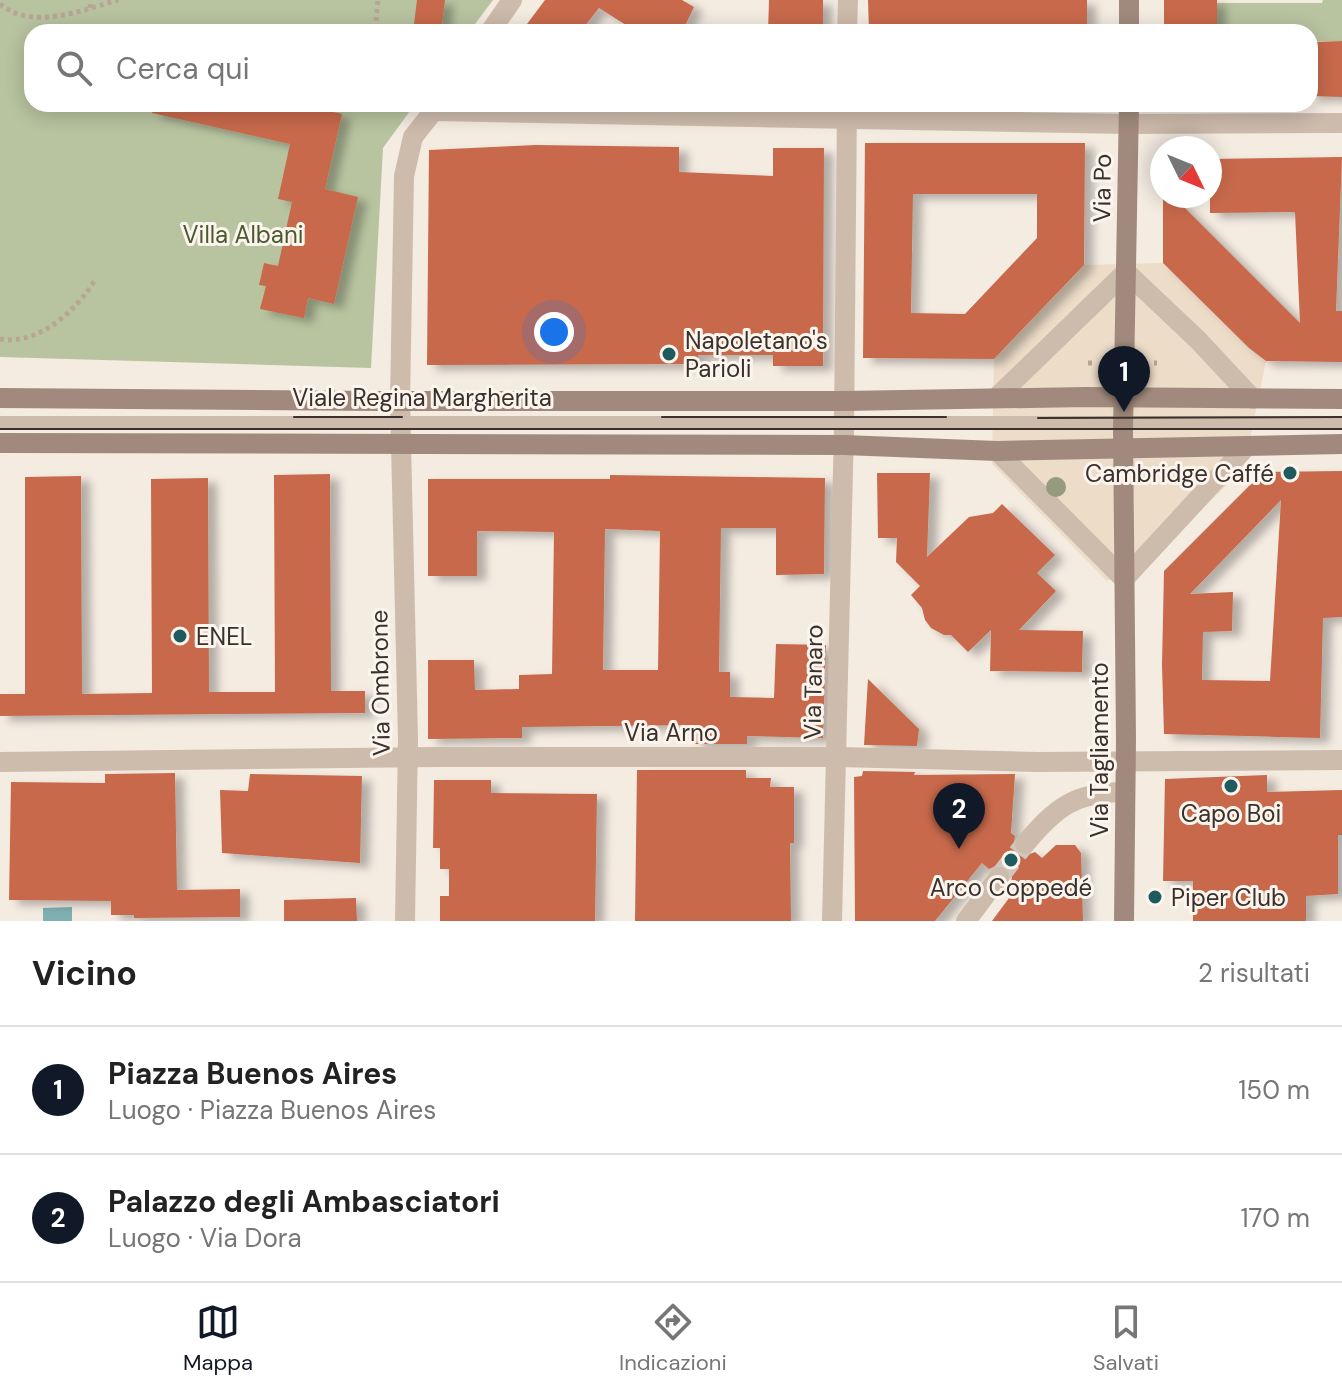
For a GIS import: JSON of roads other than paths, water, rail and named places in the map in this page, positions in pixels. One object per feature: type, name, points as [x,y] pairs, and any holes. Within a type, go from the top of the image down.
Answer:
[{"type":"main road","points":[[1129,0],[1129,24]]},
{"type":"main road","name":"Via Po","points":[[1124,422],[1129,114]]},
{"type":"main road","name":"Viale Regina Margherita","points":[[0,398],[401,412],[996,398],[1342,399]]},
{"type":"main road","name":"Via Tagliamento","points":[[1124,422],[1124,921]]},
{"type":"main road","name":"Viale Regina Margherita","points":[[0,443],[844,445],[997,451],[1342,444]]},
{"type":"street","points":[[496,24],[512,0]]},
{"type":"street","points":[[847,24],[848,0]]},
{"type":"street","name":"Via Ombrone","points":[[405,921],[407,757],[401,412],[404,176],[413,137],[434,112]]},
{"type":"street","points":[[844,445],[847,112],[1129,114],[1342,123]]},
{"type":"street","points":[[996,398],[1126,272],[1198,340],[1253,399]]},
{"type":"street","name":"Via Tanaro","points":[[832,921],[844,445]]},
{"type":"street","points":[[997,451],[1124,579],[1247,446]]},
{"type":"street","name":"Via Arno","points":[[0,762],[407,757],[838,757],[1126,762],[1342,760]]},
{"type":"street","points":[[1025,844],[1050,815],[1067,803],[1092,794],[1125,792]]},
{"type":"street","points":[[966,921],[999,877]]},
{"type":"lane","name":"Viale Regina Margherita","points":[[0,423],[401,412],[844,423],[1342,423]]},
{"type":"water","points":[[72,907],[72,921],[43,921],[43,908]]},
{"type":"tunnel","points":[[999,877],[1025,844]]},
{"type":"tram line","points":[[294,417],[402,417]]},
{"type":"tram line","points":[[662,417],[946,417]]},
{"type":"tram line","points":[[1038,418],[1342,417]]},
{"type":"tram line","points":[[0,429],[1342,429]]},
{"type":"place","name":"Napoletano's Parioli","points":[[669,354]]},
{"type":"place","name":"Piazza Buenos Aires","points":[[1124,412]]},
{"type":"place","name":"Cambridge Caffé","points":[[1290,473]]},
{"type":"place","name":"ENEL","points":[[180,636]]},
{"type":"place","name":"Capo Boi","points":[[1231,786]]},
{"type":"place","name":"Palazzo degli Ambasciatori","points":[[959,849]]},
{"type":"place","name":"Arco Coppedé","points":[[1011,860]]},
{"type":"place","name":"Piper Club","points":[[1155,897]]},
{"type":"park label","name":"Villa Albani","points":[[243,234]]}]
